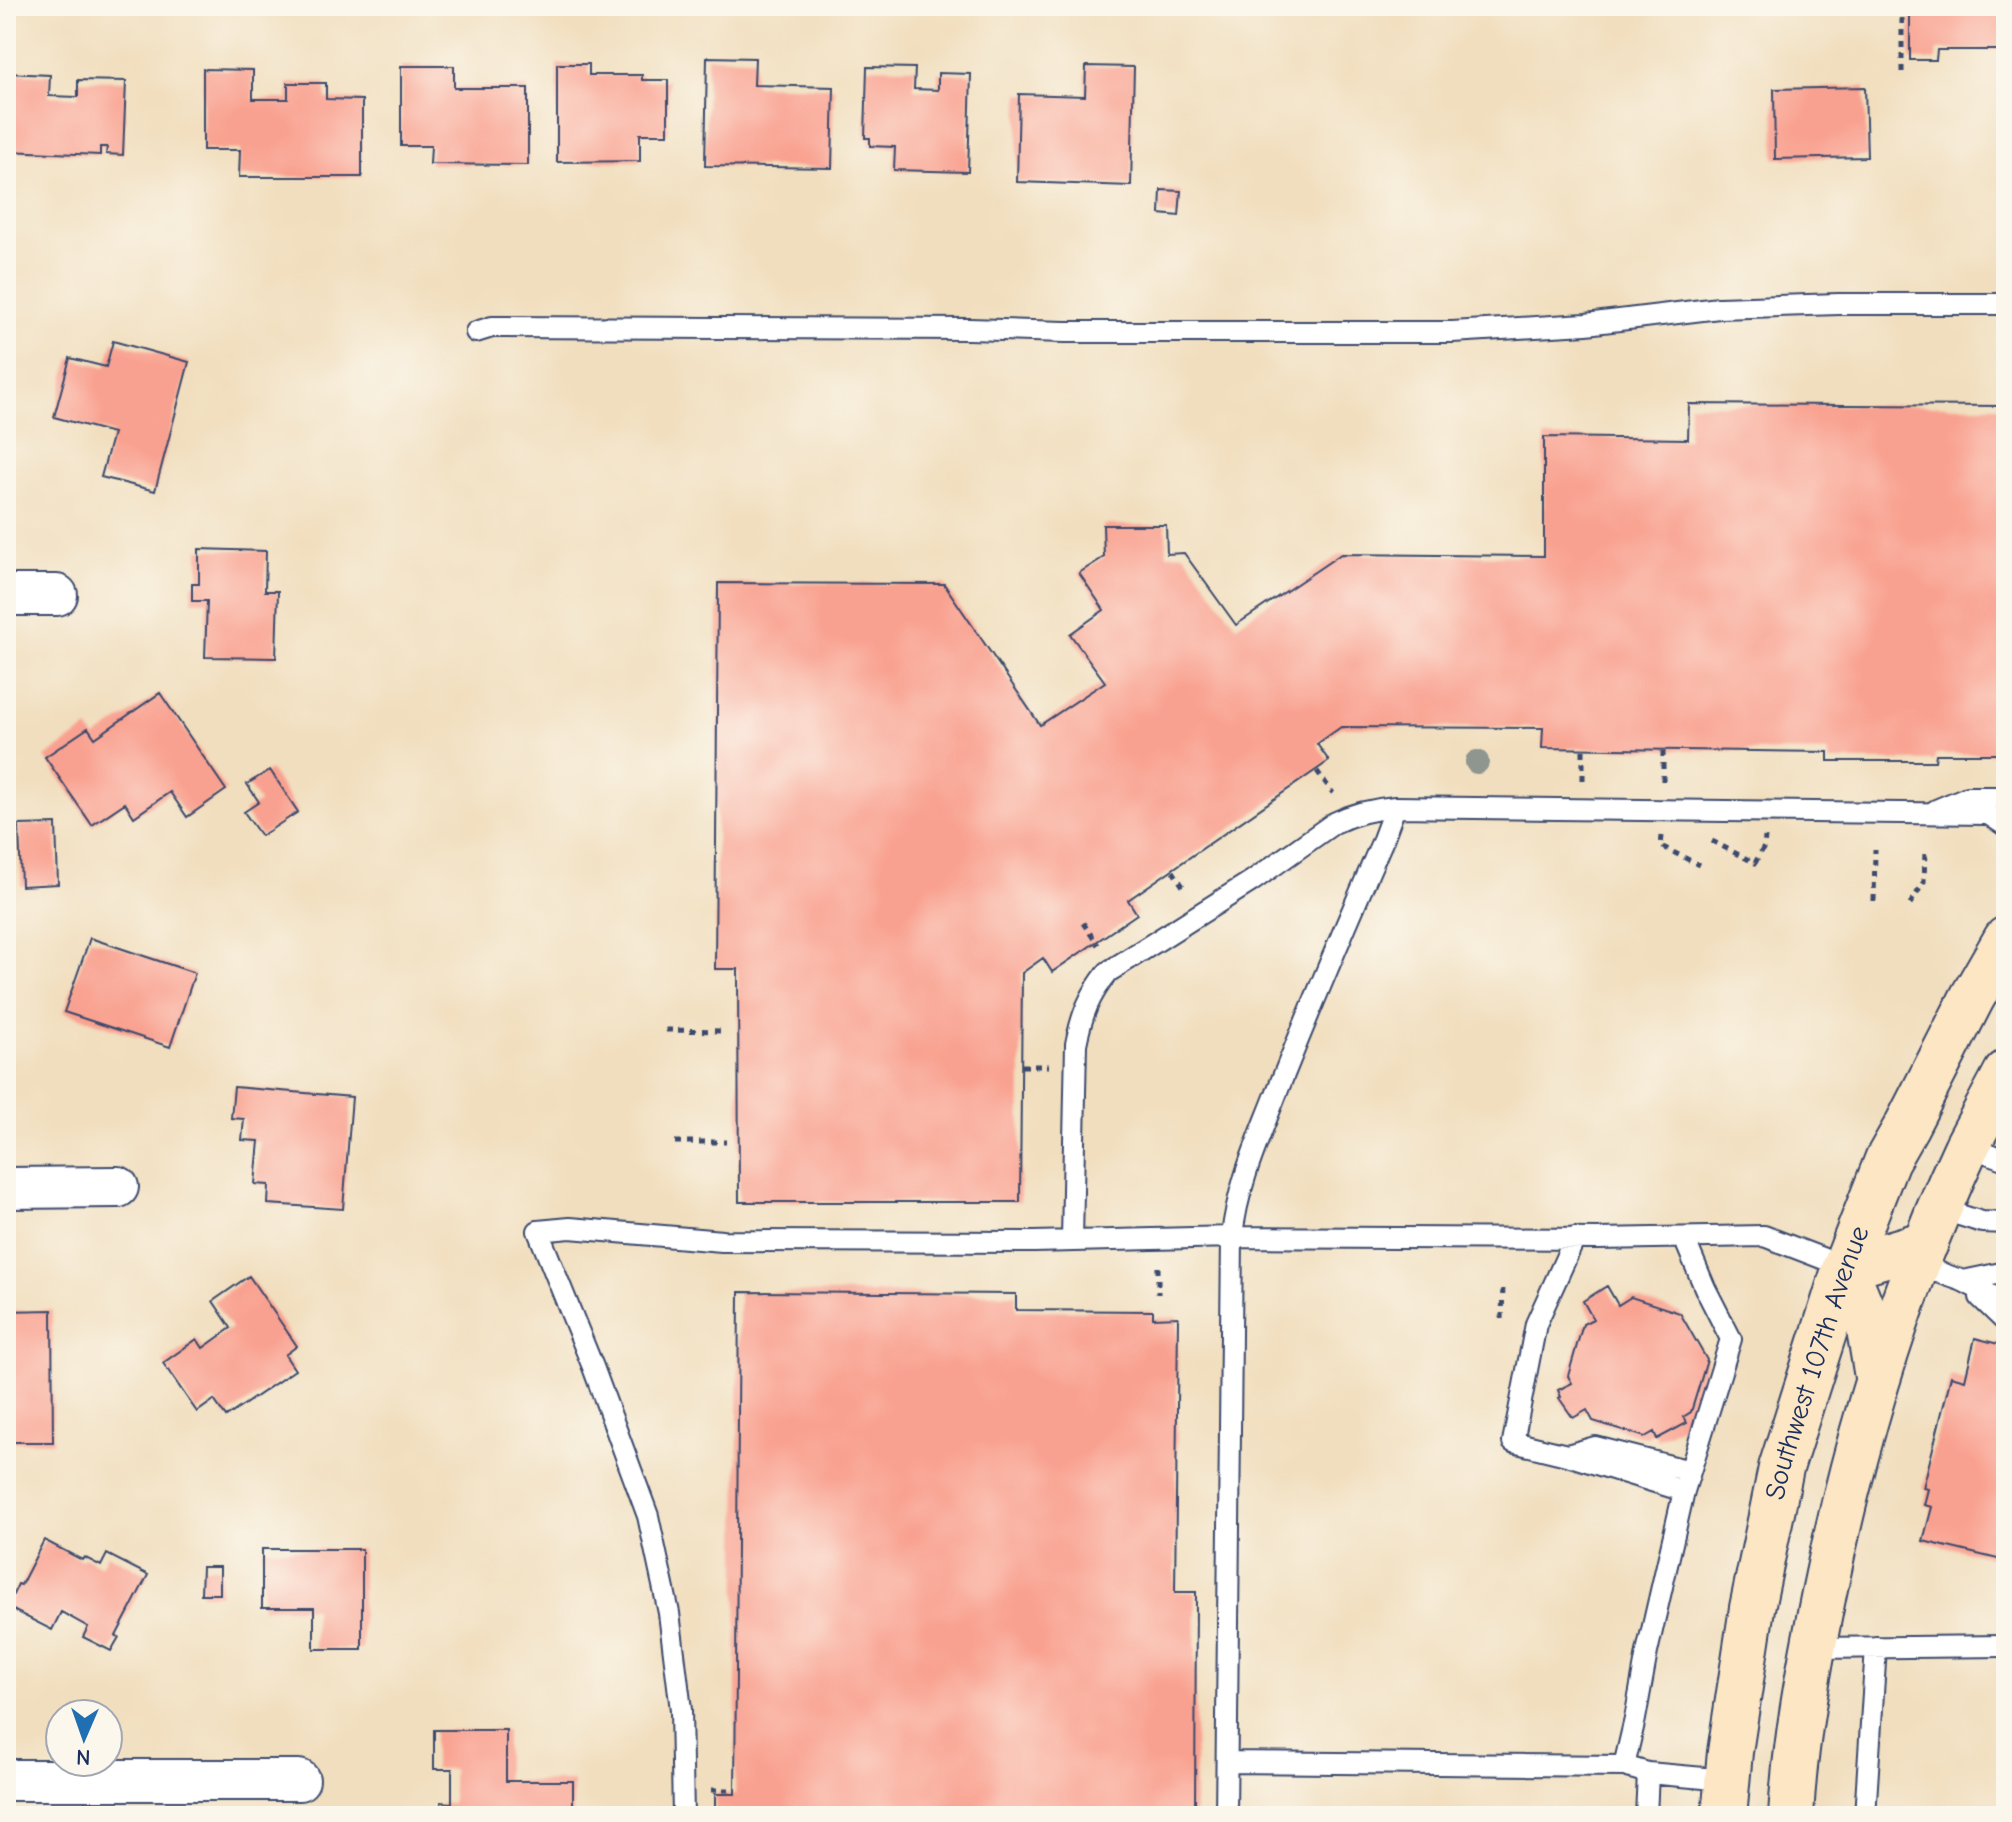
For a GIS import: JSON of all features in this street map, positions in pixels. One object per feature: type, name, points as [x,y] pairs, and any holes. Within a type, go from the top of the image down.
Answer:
[{"type":"main road","name":"Southwest 107th Avenue","points":[[1725,1798],[1752,1608],[1781,1468],[1845,1267],[1887,1160],[2006,939]]},
{"type":"main road","points":[[1791,1816],[1813,1648],[1839,1518],[1878,1379],[1928,1239],[1987,1153],[2006,1073]]},
{"type":"main road","points":[[1907,1125],[1929,1191],[1928,1239]]},
{"type":"main road","points":[[1878,1379],[1868,1323],[1845,1267],[1928,1239]]},
{"type":"street","points":[[6,595],[57,595]]},
{"type":"street","points":[[6,1188],[118,1187]]},
{"type":"street","points":[[6,1780],[299,1780]]},
{"type":"lane","points":[[476,332],[492,327],[1452,332],[1586,324],[1719,308],[2006,304]]},
{"type":"lane","points":[[1929,814],[1967,797],[2006,797]]},
{"type":"lane","points":[[1226,1816],[1232,1237],[1235,1210],[1243,1180],[1286,1069],[1395,807]]},
{"type":"lane","points":[[1072,1240],[1076,1044],[1082,1015],[1093,991],[1108,972],[1252,881],[1334,823],[1371,809],[1395,807],[1988,814],[2006,826]]},
{"type":"lane","points":[[2006,1223],[1982,1222],[1928,1239],[1963,1281],[2006,1322]]},
{"type":"lane","points":[[683,1816],[681,1710],[669,1613],[648,1516],[538,1231],[570,1228],[722,1241],[1764,1236],[1845,1267]]},
{"type":"lane","points":[[1575,1238],[1536,1324],[1513,1442],[1687,1481]]},
{"type":"lane","points":[[1624,1766],[1687,1481],[1731,1339],[1684,1238]]},
{"type":"lane","points":[[1963,1281],[2006,1272]]},
{"type":"lane","points":[[1963,1281],[2006,1279]]},
{"type":"lane","points":[[1963,1281],[2006,1289]]},
{"type":"lane","points":[[1963,1281],[2006,1303]]},
{"type":"lane","points":[[1813,1648],[2006,1646]]},
{"type":"lane","points":[[1865,1816],[1876,1647]]},
{"type":"lane","points":[[1227,1762],[1624,1766],[1725,1798]]},
{"type":"lane","points":[[1646,1816],[1648,1773]]},
{"type":"path","points":[[1902,6],[1902,78]]},
{"type":"path","points":[[1583,750],[1583,781]]},
{"type":"path","points":[[1663,751],[1663,781]]},
{"type":"path","points":[[1317,771],[1335,796]]},
{"type":"path","points":[[1711,840],[1755,863],[1764,847],[1765,832]]},
{"type":"path","points":[[1662,843],[1661,846],[1699,865]]},
{"type":"path","points":[[1874,901],[1875,850]]},
{"type":"path","points":[[1910,904],[1924,882],[1925,851]]},
{"type":"path","points":[[1173,871],[1189,896]]},
{"type":"path","points":[[1083,923],[1104,954]]},
{"type":"path","points":[[666,1030],[726,1031]]},
{"type":"path","points":[[1022,1066],[1053,1066]]},
{"type":"path","points":[[675,1142],[726,1142]]},
{"type":"path","points":[[1158,1263],[1158,1294]]},
{"type":"path","points":[[1502,1319],[1503,1285]]},
{"type":"path","points":[[711,1790],[733,1790]]},
{"type":"building","points":[[1910,6],[2006,6],[2006,50],[1937,50],[1936,60],[1910,60]]},
{"type":"building","points":[[707,57],[755,58],[754,85],[834,87],[832,168],[705,166]]},
{"type":"building","points":[[557,64],[589,64],[589,75],[642,75],[642,80],[668,80],[668,134],[640,134],[640,161],[557,162]]},
{"type":"building","points":[[401,66],[454,66],[454,88],[528,88],[528,165],[430,164],[431,146],[401,146]]},
{"type":"building","points":[[1086,66],[1134,67],[1131,186],[1017,182],[1019,94],[1085,96]]},
{"type":"building","points":[[867,67],[915,68],[914,89],[938,90],[938,73],[971,74],[968,172],[894,170],[895,147],[870,146],[870,138],[865,138]]},
{"type":"building","points":[[203,69],[253,70],[253,99],[288,99],[288,83],[326,83],[326,99],[362,100],[362,177],[239,177],[240,150],[203,150]]},
{"type":"building","points":[[6,73],[50,75],[49,96],[78,97],[78,80],[126,81],[123,155],[106,154],[107,147],[100,147],[100,155],[7,151]]},
{"type":"building","points":[[1865,87],[1867,157],[1775,159],[1774,89]]},
{"type":"building","points":[[1161,190],[1181,191],[1179,216],[1160,214]]},
{"type":"building","points":[[113,341],[189,362],[155,491],[101,477],[113,433],[54,417],[70,358],[106,367]]},
{"type":"building","points":[[1689,404],[2006,406],[2006,754],[1936,754],[1935,761],[1828,761],[1828,752],[1542,748],[1543,728],[1341,727],[1317,744],[1329,761],[1128,900],[1137,914],[1052,972],[1043,958],[1022,973],[1020,1202],[739,1202],[738,969],[715,969],[718,583],[944,584],[1040,725],[1105,682],[1070,634],[1104,610],[1079,573],[1104,557],[1103,525],[1166,525],[1167,554],[1184,553],[1236,625],[1341,554],[1544,556],[1544,437],[1688,439]]},
{"type":"building","points":[[199,549],[266,551],[265,591],[278,591],[276,658],[205,657],[207,601],[192,601],[192,584],[199,584]]},
{"type":"building","points":[[160,693],[226,790],[187,817],[170,792],[134,817],[125,803],[92,825],[45,757],[88,728],[95,738]]},
{"type":"building","points":[[270,770],[298,812],[261,836],[244,812],[259,802],[247,784]]},
{"type":"building","points":[[56,824],[58,884],[21,886],[19,825]]},
{"type":"building","points":[[90,938],[195,973],[170,1047],[64,1012]]},
{"type":"building","points":[[234,1087],[352,1097],[343,1209],[268,1204],[269,1185],[255,1184],[259,1141],[242,1140],[244,1119],[231,1118]]},
{"type":"building","points":[[249,1276],[297,1346],[285,1355],[295,1370],[226,1417],[214,1400],[197,1412],[163,1363],[197,1339],[203,1348],[231,1328],[213,1301]]},
{"type":"building","points":[[1607,1286],[1618,1305],[1631,1297],[1680,1313],[1707,1360],[1691,1412],[1683,1417],[1687,1423],[1657,1439],[1654,1432],[1645,1437],[1593,1421],[1587,1410],[1573,1418],[1559,1398],[1558,1390],[1572,1383],[1568,1376],[1583,1324],[1593,1319],[1583,1301]]},
{"type":"building","points":[[739,1292],[1016,1294],[1016,1310],[1153,1311],[1153,1318],[1178,1317],[1175,1592],[1196,1592],[1195,1816],[715,1816],[715,1794],[735,1794]]},
{"type":"building","points":[[52,1310],[53,1442],[6,1442],[6,1311]]},
{"type":"building","points":[[1975,1338],[2006,1346],[2006,1561],[1923,1541],[1932,1507],[1924,1505],[1928,1489],[1923,1488],[1951,1376],[1965,1380]]},
{"type":"building","points":[[44,1540],[82,1560],[84,1557],[101,1566],[107,1554],[148,1575],[111,1651],[83,1637],[88,1627],[61,1612],[52,1630],[7,1607]]},
{"type":"building","points":[[262,1549],[362,1549],[362,1649],[314,1649],[314,1608],[262,1608]]},
{"type":"building","points":[[202,1567],[220,1567],[220,1594],[201,1594]]},
{"type":"building","points":[[434,1730],[506,1730],[506,1781],[573,1781],[573,1816],[441,1816],[441,1802],[452,1803],[452,1769],[434,1769]]}]
